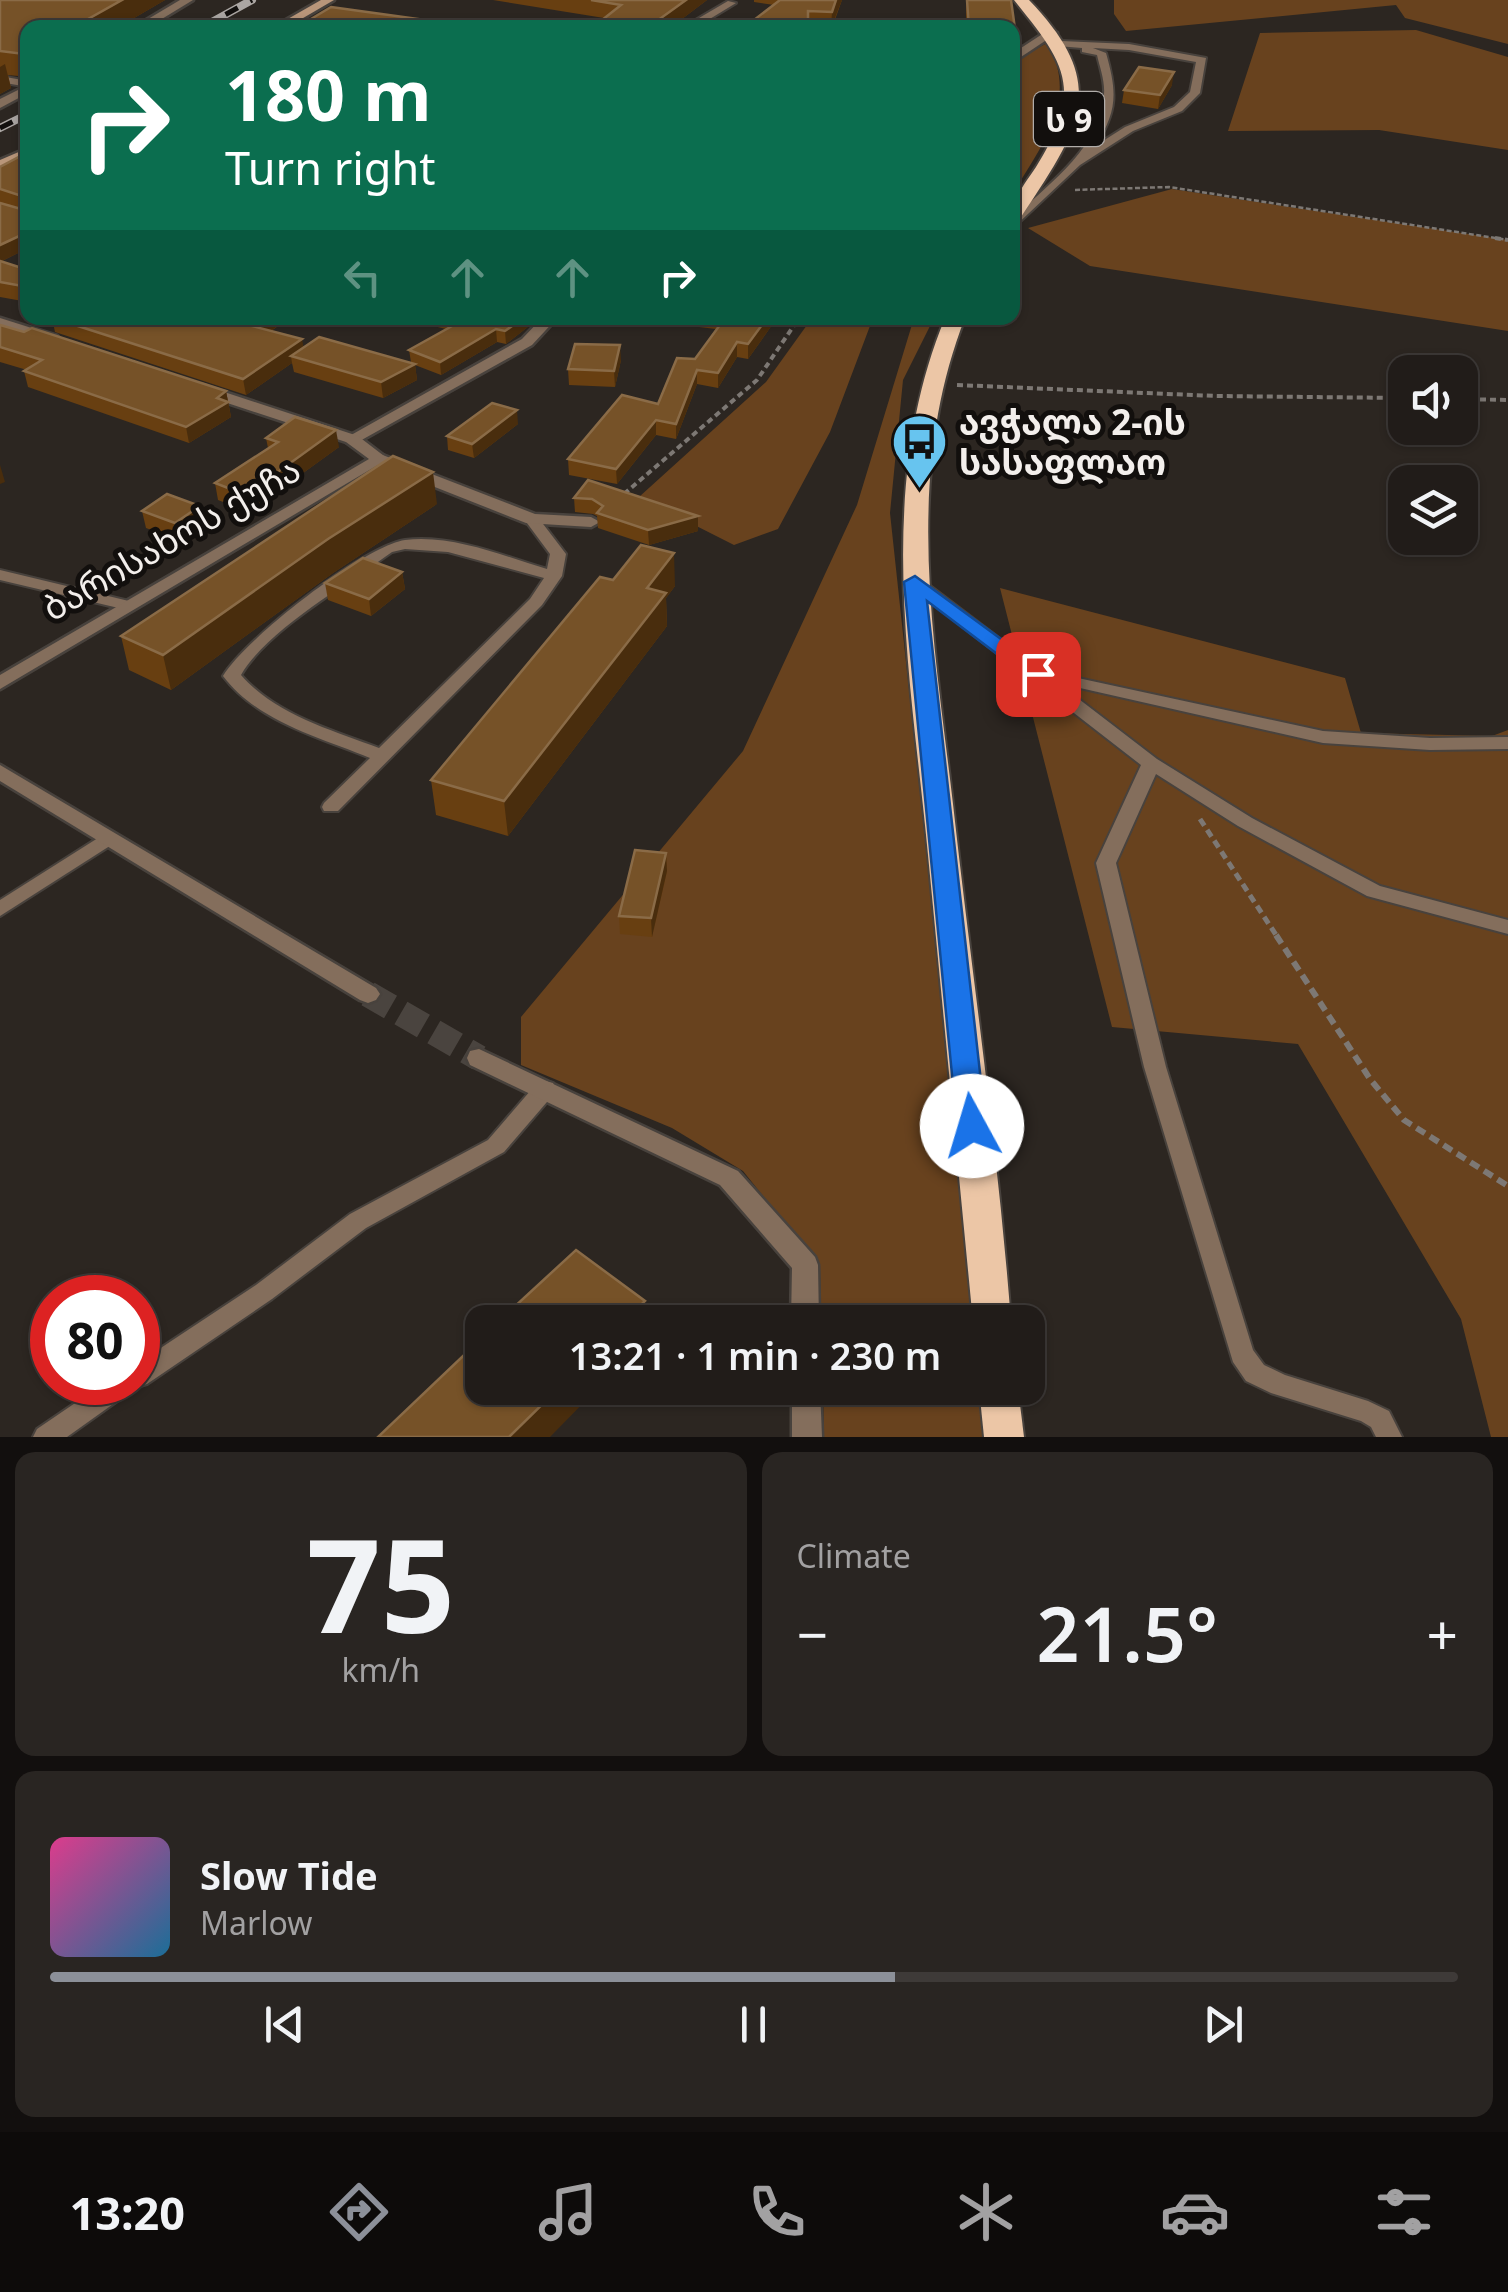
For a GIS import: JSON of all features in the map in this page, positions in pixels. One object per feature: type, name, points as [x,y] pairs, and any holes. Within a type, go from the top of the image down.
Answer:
[{"type":"highway","name":"ს 9","points":[[1020,204],[1066,132],[1074,98],[1070,68],[1056,40],[1021,0]]},
{"type":"highway","points":[[952,325],[929,385],[920,428],[912,508],[915,582],[990,1305]]},
{"type":"highway","points":[[1000,1405],[1004,1437]]},
{"type":"main road","points":[[292,20],[329,0]]},
{"type":"street","points":[[152,20],[188,0]]},
{"type":"street","points":[[1020,56],[1056,40]]},
{"type":"street","points":[[0,322],[74,346]]},
{"type":"street","points":[[352,439],[526,342],[543,325]]},
{"type":"street","name":"ბარისახოს ქუჩა","points":[[185,384],[352,439],[380,459],[532,518],[591,522]]},
{"type":"street","name":"ბარისახოს ქუჩა","points":[[0,683],[380,459]]},
{"type":"street","points":[[0,772],[368,994]]},
{"type":"street","points":[[479,1058],[729,1178],[804,1265],[805,1305]]},
{"type":"street","points":[[806,1405],[807,1437]]},
{"type":"lane","points":[[701,20],[731,2]]},
{"type":"lane","points":[[306,12],[326,15]]},
{"type":"lane","points":[[1056,40],[1160,50],[1202,60],[1195,93],[1178,109],[1130,128],[1076,162]]},
{"type":"lane","points":[[1020,218],[1076,162],[1098,132],[1110,94],[1102,53],[1056,40]]},
{"type":"lane","points":[[330,807],[536,602],[554,576],[558,554],[532,518]]},
{"type":"lane","points":[[382,756],[266,706],[239,686],[232,676],[235,666],[295,616],[387,549],[403,543],[438,546],[554,576]]},
{"type":"lane","points":[[0,575],[127,606]]},
{"type":"lane","points":[[915,582],[1151,762],[1245,822],[1374,891],[1508,927]]},
{"type":"lane","points":[[1038,674],[1323,737],[1430,744],[1508,742]]},
{"type":"lane","points":[[1151,762],[1143,788],[1114,837],[1106,862],[1160,1083],[1242,1354],[1255,1373],[1280,1385],[1368,1412],[1380,1419],[1390,1437]]},
{"type":"lane","points":[[0,908],[109,837]]},
{"type":"lane","points":[[160,1361],[264,1292],[358,1221],[496,1146],[545,1090]]},
{"type":"lane","points":[[46,1437],[94,1405]]},
{"type":"path","points":[[1044,192],[1170,187],[1508,240]]},
{"type":"path","points":[[591,522],[757,380],[794,325]]},
{"type":"path","points":[[929,385],[1388,398]]},
{"type":"path","points":[[1478,399],[1508,400]]},
{"type":"path","points":[[1171,775],[1370,1079],[1404,1120],[1508,1186]]},
{"type":"shaded area","points":[[1114,0],[1508,0],[1508,44],[1405,18],[1396,5],[1126,31],[1114,14]]},
{"type":"shaded area","points":[[1416,30],[1508,57],[1508,150],[1379,130],[1228,131],[1260,33]]},
{"type":"shaded area","points":[[1047,43],[1060,83],[1053,121],[1020,181],[1020,58]]},
{"type":"shaded area","points":[[1172,189],[1508,240],[1508,331],[1090,266],[1028,228]]},
{"type":"shaded area","points":[[807,325],[870,325],[830,432],[778,529],[734,545],[639,497],[766,382]]},
{"type":"shaded area","points":[[912,325],[930,325],[903,380],[890,513],[975,1305],[821,1305],[820,1267],[743,1171],[672,1128],[521,1065],[521,1017],[743,751],[857,505]]},
{"type":"shaded area","points":[[1000,588],[1345,678],[1361,733],[1492,736],[1508,730],[1508,1437],[1491,1437],[1461,1319],[1298,1044],[1112,1027]]},
{"type":"shaded area","points":[[823,1405],[983,1405],[986,1437],[824,1437]]},
{"type":"building","points":[[0,0],[122,0],[86,20],[20,20],[20,54],[0,51]]},
{"type":"building","points":[[591,0],[686,0],[658,20],[602,20],[621,5]]},
{"type":"building","points":[[780,0],[836,0],[832,12],[808,11],[808,20],[754,20]]},
{"type":"building","points":[[967,0],[1011,0],[1014,20],[968,20]]},
{"type":"building","points":[[331,7],[425,20],[309,20]]},
{"type":"building","points":[[1139,67],[1174,72],[1160,95],[1124,90]]},
{"type":"building","points":[[20,156],[20,195],[0,189],[0,167]]},
{"type":"building","points":[[0,203],[20,209],[20,236],[0,245]]},
{"type":"building","points":[[0,261],[20,267],[20,286],[0,282]]},
{"type":"building","points":[[0,325],[24,332],[32,328],[226,391],[217,398],[228,402],[186,427],[24,371],[42,360],[0,347]]},
{"type":"building","points":[[75,325],[254,325],[302,339],[243,379]]},
{"type":"building","points":[[454,325],[513,325],[505,331],[496,329],[440,362],[409,350]]},
{"type":"building","points":[[720,325],[762,325],[748,344],[737,342],[718,373],[697,370],[676,424],[656,420],[616,469],[568,459],[622,395],[658,404],[677,358],[695,359]]},
{"type":"building","points":[[319,337],[415,364],[381,382],[291,356]]},
{"type":"building","points":[[575,344],[620,345],[614,371],[568,369]]},
{"type":"building","points":[[492,403],[517,410],[472,444],[447,436]]},
{"type":"building","points":[[295,417],[336,430],[246,495],[215,483],[278,442],[266,438]]},
{"type":"building","points":[[393,456],[433,472],[328,539],[163,655],[121,636]]},
{"type":"building","points":[[588,480],[698,516],[648,530],[597,513],[603,506],[592,499],[574,498]]},
{"type":"building","points":[[167,494],[200,506],[175,523],[142,511]]},
{"type":"building","points":[[641,545],[674,553],[647,588],[666,593],[504,801],[431,780],[600,577],[613,580]]},
{"type":"building","points":[[363,558],[402,572],[369,599],[325,583]]},
{"type":"building","points":[[635,850],[666,853],[651,918],[619,916]]},
{"type":"building","points":[[576,1250],[645,1301],[641,1305],[516,1305]]},
{"type":"building","points":[[465,1354],[465,1405],[542,1405],[509,1437],[378,1437]]},
{"type":"tunnel","points":[[368,994],[479,1058]]},
{"type":"railway","points":[[216,20],[252,0]]},
{"type":"railway","points":[[0,128],[20,118]]},
{"type":"place","name":"ავჭალა 2-ის სასაფლაო","points":[[920,490]]},
{"type":"route","points":[[972,1126],[915,582],[1038,674]]}]
